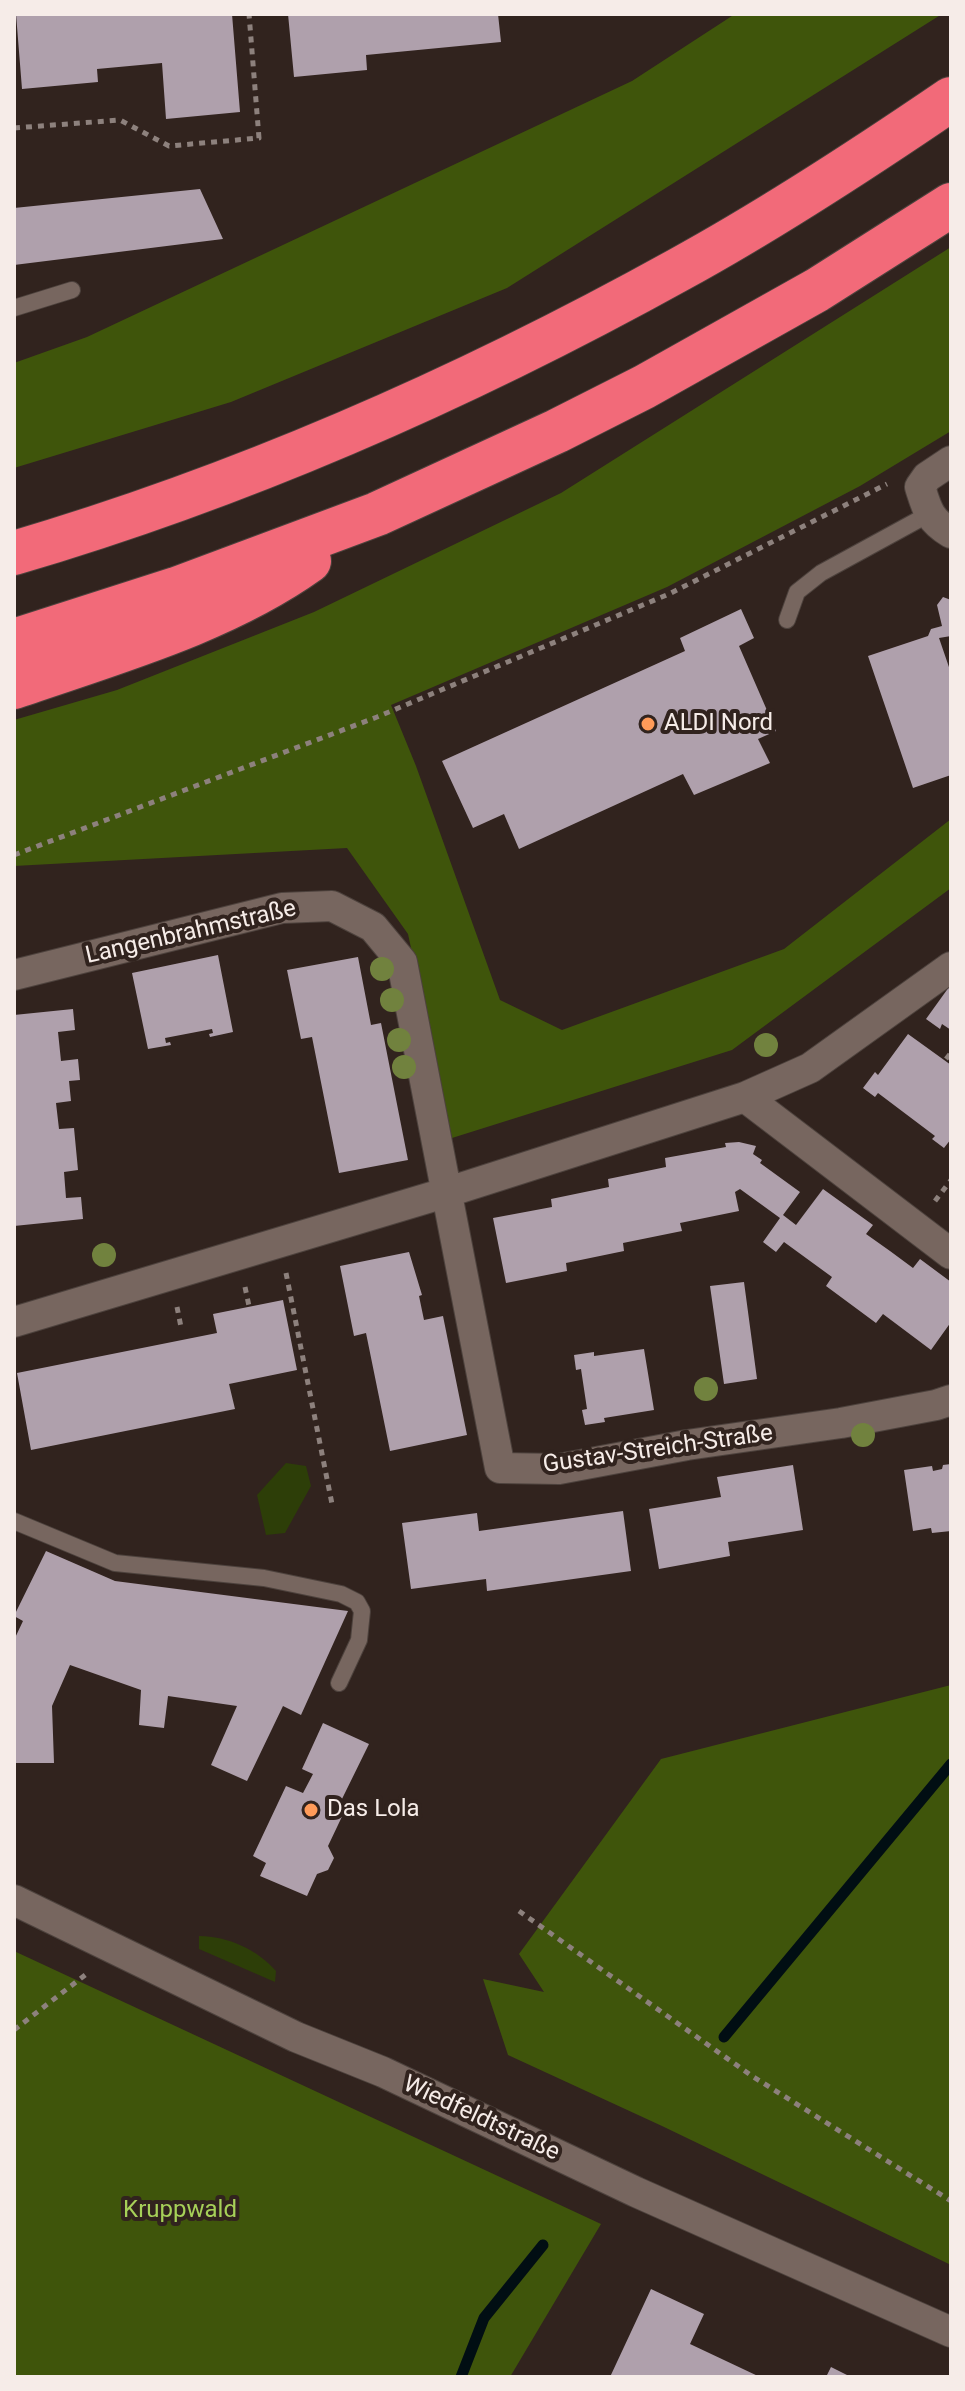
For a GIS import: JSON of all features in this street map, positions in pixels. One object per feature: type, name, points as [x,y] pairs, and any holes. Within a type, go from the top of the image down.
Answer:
[{"type":"highway","points":[[14,553],[93,530],[310,448],[483,370],[682,268],[878,148],[951,99]]},
{"type":"highway","points":[[14,641],[176,589],[377,514],[557,431],[644,387],[817,290],[951,205]]},
{"type":"highway","points":[[14,687],[179,628],[243,600],[295,571],[377,514]]},
{"type":"highway","points":[[14,533],[93,530]]},
{"type":"street","points":[[939,469],[920,487],[940,523]]},
{"type":"street","name":"Langenbrahmstraße","points":[[14,975],[282,908],[332,906],[373,927],[402,962],[448,1192]]},
{"type":"street","points":[[14,1322],[448,1192],[745,1097],[810,1068],[951,967]]},
{"type":"street","points":[[745,1097],[951,1254]]},
{"type":"street","name":"Gustav-Streich-Straße","points":[[448,1192],[500,1468],[559,1469],[687,1445],[841,1423],[951,1400]]},
{"type":"street","name":"Wiedfeldtstraße","points":[[14,1900],[296,2037],[383,2072],[636,2192],[951,2332]]},
{"type":"lane","points":[[14,308],[72,290]]},
{"type":"lane","points":[[787,620],[797,592],[821,573],[940,523]]},
{"type":"lane","points":[[14,1521],[115,1563],[264,1578],[341,1594],[357,1602],[362,1611],[359,1640],[339,1683]]},
{"type":"path","points":[[14,128],[120,120],[169,146],[259,138],[249,14]]},
{"type":"path","points":[[14,855],[392,711],[669,594],[885,484],[939,469]]},
{"type":"path","points":[[946,1059],[951,1053]]},
{"type":"path","points":[[280,1242],[332,1504]]},
{"type":"path","points":[[519,1911],[752,2076],[951,2201]]},
{"type":"path","points":[[14,2030],[118,1949]]},
{"type":"green space","points":[[735,14],[942,14],[507,288],[231,402],[14,468],[14,363],[87,337],[632,81]]},
{"type":"green space","points":[[951,247],[951,431],[860,486],[667,587],[391,705],[500,1000],[562,1030],[784,949],[951,819],[951,888],[732,1050],[452,1138],[408,934],[347,848],[14,866],[14,720],[117,690],[314,612],[561,493]]},
{"type":"green space","points":[[286,1463],[306,1466],[311,1486],[285,1533],[266,1535],[257,1495]]},
{"type":"green space","points":[[951,1685],[951,2265],[508,2055],[483,1979],[544,1992],[519,1954],[661,1759]]},
{"type":"green space","points":[[199,1936],[221,1939],[251,1951],[276,1971],[275,1982],[199,1949]]},
{"type":"green space","name":"Kruppwald","points":[[14,1951],[601,2224],[510,2377],[14,2377]]},
{"type":"building","points":[[16,14],[232,14],[240,112],[166,119],[162,63],[97,69],[98,82],[22,89]]},
{"type":"building","points":[[288,14],[498,14],[501,42],[366,55],[367,70],[294,77]]},
{"type":"building","points":[[200,189],[223,239],[14,265],[14,208]]},
{"type":"building","points":[[943,597],[951,600],[951,636],[939,638],[951,673],[951,775],[913,788],[868,656],[928,636],[931,629],[942,626],[937,605]]},
{"type":"building","name":"ALDI Nord","points":[[741,609],[754,638],[739,646],[776,731],[758,739],[770,763],[694,795],[683,774],[519,849],[504,814],[473,828],[442,761],[685,651],[680,638]]},
{"type":"building","points":[[218,955],[233,1032],[210,1037],[212,1029],[165,1038],[166,1043],[170,1042],[171,1045],[148,1049],[132,973]]},
{"type":"building","points":[[358,957],[371,1025],[381,1023],[408,1160],[339,1173],[312,1037],[301,1039],[287,970]]},
{"type":"building","points":[[949,987],[951,1030],[942,1024],[940,1029],[926,1019]]},
{"type":"building","points":[[73,1009],[75,1030],[58,1032],[61,1061],[78,1059],[80,1080],[69,1081],[71,1101],[56,1103],[59,1129],[74,1128],[78,1170],[64,1172],[66,1198],[81,1197],[83,1219],[14,1226],[14,1015]]},
{"type":"building","points":[[908,1034],[951,1065],[951,1139],[944,1148],[932,1139],[935,1136],[878,1093],[875,1097],[863,1088],[875,1072],[878,1075]]},
{"type":"building","points":[[739,1142],[756,1146],[753,1154],[762,1160],[760,1163],[800,1192],[783,1215],[796,1225],[823,1189],[873,1225],[866,1234],[913,1268],[920,1259],[951,1282],[951,1322],[931,1350],[883,1314],[876,1323],[826,1286],[832,1277],[784,1242],[776,1252],[763,1242],[780,1218],[740,1189],[735,1192],[739,1211],[680,1223],[682,1231],[623,1243],[624,1251],[566,1263],[567,1271],[506,1283],[493,1218],[552,1207],[551,1199],[609,1187],[608,1179],[666,1167],[665,1158]]},
{"type":"building","points":[[409,1252],[422,1295],[419,1296],[424,1320],[443,1316],[467,1435],[390,1451],[366,1333],[354,1336],[340,1266]]},
{"type":"building","points":[[744,1282],[757,1379],[724,1384],[710,1286]]},
{"type":"building","points":[[283,1300],[297,1370],[229,1384],[235,1409],[31,1450],[17,1373],[217,1333],[213,1314]]},
{"type":"building","points":[[644,1349],[654,1410],[604,1418],[605,1422],[585,1425],[582,1410],[587,1409],[581,1369],[576,1370],[574,1355],[594,1352],[594,1356]]},
{"type":"building","points":[[951,1464],[951,1531],[932,1533],[931,1528],[913,1531],[904,1470],[932,1466],[933,1471]]},
{"type":"building","points":[[793,1465],[803,1530],[728,1542],[730,1556],[659,1569],[649,1509],[721,1497],[717,1477]]},
{"type":"building","points":[[623,1511],[631,1571],[487,1591],[486,1579],[411,1589],[402,1523],[477,1513],[479,1531]]},
{"type":"building","points":[[46,1551],[115,1581],[348,1611],[301,1715],[283,1706],[247,1781],[211,1765],[237,1706],[168,1696],[164,1728],[139,1725],[141,1690],[70,1665],[52,1706],[54,1763],[14,1763],[14,1640],[23,1621],[14,1616]]},
{"type":"building","points":[[323,1723],[369,1744],[340,1803],[347,1806],[328,1846],[334,1858],[328,1870],[317,1874],[307,1896],[260,1876],[266,1863],[253,1856],[286,1786],[303,1793],[313,1774],[302,1769]]},
{"type":"building","points":[[651,2289],[704,2314],[690,2344],[760,2377],[610,2377]]},
{"type":"building","points":[[831,2367],[851,2377],[826,2377]]},
{"type":"waterway","points":[[724,2037],[951,1764]]},
{"type":"waterway","points":[[461,2377],[484,2318],[543,2245]]},
{"type":"place","name":"ALDI Nord","points":[[648,724]]},
{"type":"place","name":"Das Lola","points":[[311,1810]]}]
